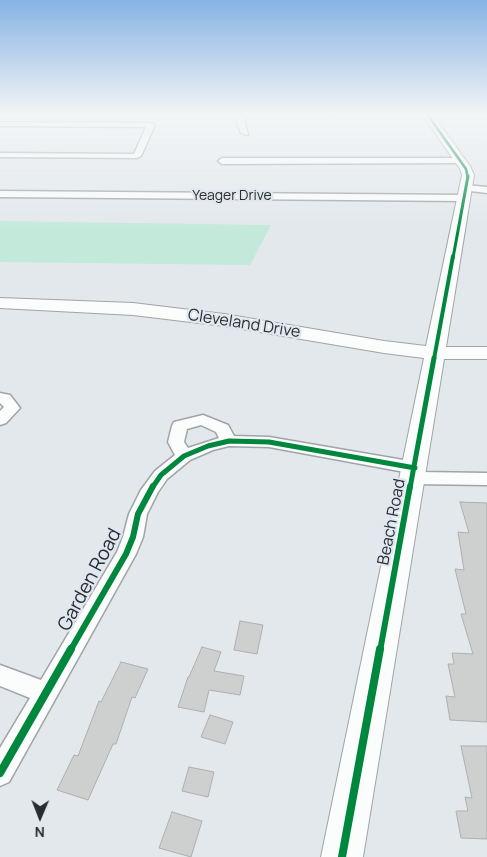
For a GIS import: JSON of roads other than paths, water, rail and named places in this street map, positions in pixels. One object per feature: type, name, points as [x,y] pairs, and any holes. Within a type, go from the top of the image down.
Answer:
[{"type":"street","points":[[0,155],[137,156],[138,154]]},
{"type":"street","name":"Beach Road","points":[[342,857],[465,193],[467,172],[455,154]]},
{"type":"street","points":[[222,161],[460,161]]},
{"type":"street","name":"Yeager Drive","points":[[0,194],[465,193],[487,190]]},
{"type":"street","name":"Cleveland Drive","points":[[0,303],[90,306],[178,314],[381,347],[435,353],[487,353]]},
{"type":"street","points":[[0,398],[5,398],[12,408],[0,420]]},
{"type":"street","points":[[184,456],[176,442],[180,426],[203,420],[222,429],[229,441]]},
{"type":"street","name":"Garden Road","points":[[0,773],[126,554],[133,537],[138,514],[150,490],[161,475],[184,456],[208,446],[229,441],[269,442],[414,473],[487,479]]},
{"type":"street","points":[[0,675],[46,693]]}]
